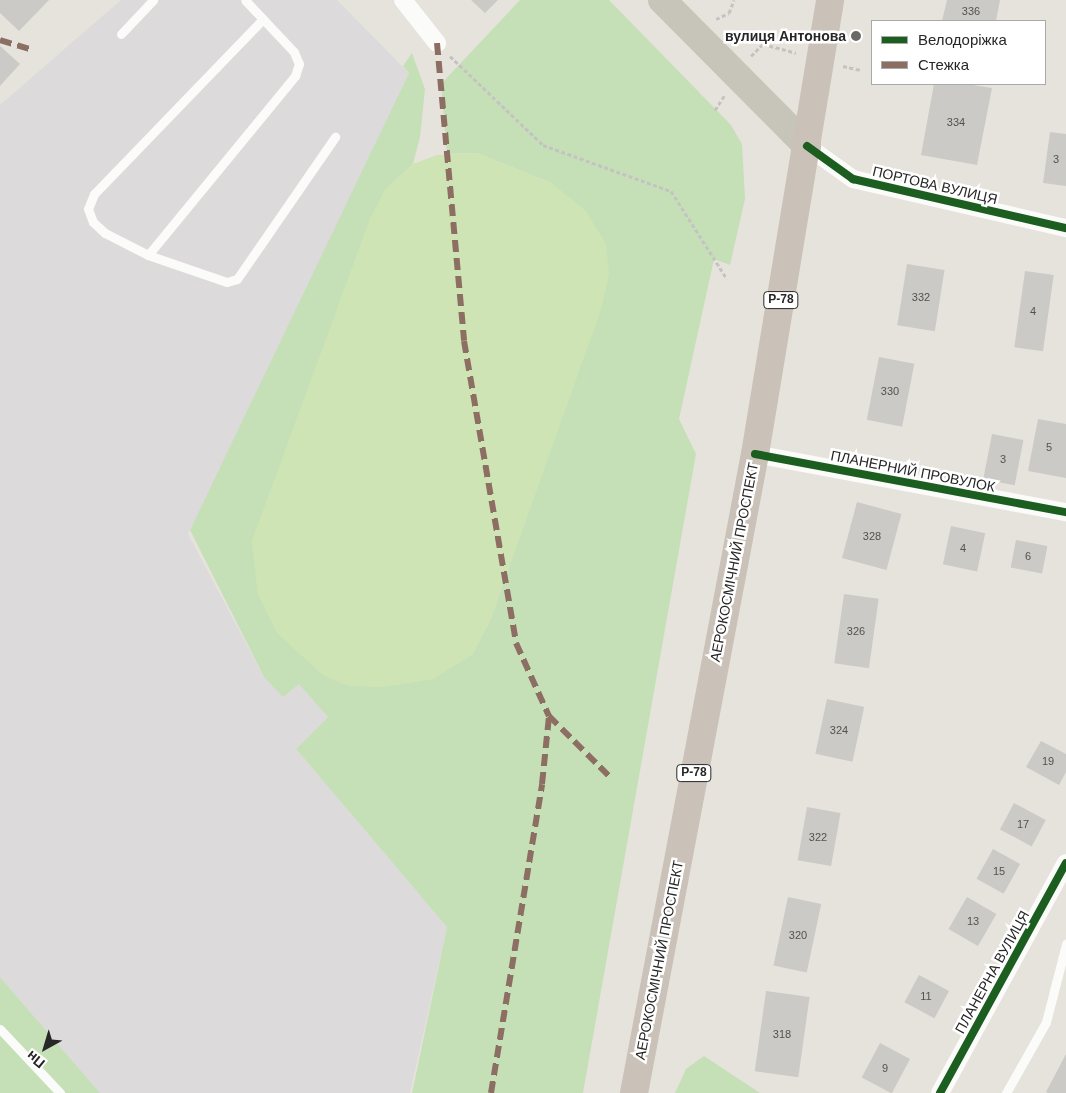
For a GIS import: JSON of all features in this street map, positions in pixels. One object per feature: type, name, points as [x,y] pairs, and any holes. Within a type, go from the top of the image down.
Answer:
[{"type":"highway","name":"АЕРОКОСМІЧНИЙ ПРОСПЕКТ","points":[[634,1093],[755,454],[830,0]]},
{"type":"main road","points":[[662,0],[807,146]]},
{"type":"street","points":[[403,0],[437,43]]},
{"type":"street","name":"ПОРТОВА ВУЛИЦЯ","points":[[807,146],[853,179],[1066,228]]},
{"type":"street","name":"ПЛАНЕРНИЙ ПРОВУЛОК","points":[[755,454],[1066,512]]},
{"type":"street","name":"ПЛАНЕРНА ВУЛИЦЯ","points":[[940,1093],[1066,864]]},
{"type":"lane","points":[[121,34],[153,0]]},
{"type":"lane","points":[[148,254],[295,76],[299,64],[294,52],[245,0]]},
{"type":"lane","points":[[263,20],[94,194],[88,209],[93,222],[105,233],[148,254],[227,282],[237,279],[335,137]]},
{"type":"lane","points":[[1006,1093],[1046,1022],[1066,944]]},
{"type":"lane","points":[[0,1028],[60,1093]]},
{"type":"path","points":[[716,19],[728,13],[734,0]]},
{"type":"path","points":[[437,43],[543,145],[671,191],[727,279]]},
{"type":"shaded area","points":[[121,0],[337,0],[409,73],[297,313],[188,534],[264,677],[299,683],[328,717],[296,749],[447,927],[410,1093],[100,1093],[0,977],[0,105]]},
{"type":"green space","points":[[520,0],[609,0],[731,125],[742,144],[745,199],[730,265],[714,259],[679,419],[696,454],[583,1093],[412,1093],[447,927],[296,749],[328,717],[299,684],[283,697],[264,677],[190,530],[409,73],[403,66],[412,53],[425,89],[420,137],[413,164],[385,190],[472,655],[491,618],[600,309],[551,183],[477,153],[447,154],[441,84]]},
{"type":"green space","points":[[477,153],[551,183],[585,210],[606,244],[609,275],[601,309],[491,618],[472,655],[433,679],[384,687],[348,686],[323,675],[277,633],[258,595],[252,541],[370,219],[385,190],[413,164],[437,155]]},
{"type":"green space","points":[[0,977],[100,1093],[0,1093]]},
{"type":"green space","points":[[704,1056],[760,1093],[675,1093],[686,1069]]},
{"type":"building","points":[[0,0],[49,0],[19,31],[0,13]]},
{"type":"building","points":[[471,0],[498,0],[485,13]]},
{"type":"building","points":[[947,0],[1000,0],[996,20],[942,20]]},
{"type":"building","points":[[0,46],[20,64],[0,86]]},
{"type":"building","points":[[934,85],[973,85],[992,88],[977,165],[921,155]]},
{"type":"building","points":[[1050,132],[1066,134],[1066,186],[1043,183]]},
{"type":"building","points":[[907,264],[945,270],[935,331],[897,325]]},
{"type":"building","points":[[1025,271],[1054,275],[1043,351],[1014,347]]},
{"type":"building","points":[[879,357],[914,364],[902,427],[867,420]]},
{"type":"building","points":[[1038,419],[1066,424],[1066,478],[1028,471]]},
{"type":"building","points":[[992,434],[1023,440],[1015,485],[983,479]]},
{"type":"building","points":[[857,502],[901,514],[886,570],[842,558]]},
{"type":"building","points":[[951,526],[985,533],[977,571],[943,564]]},
{"type":"building","points":[[1016,540],[1047,546],[1042,574],[1011,567]]},
{"type":"building","points":[[844,594],[879,599],[869,668],[834,663]]},
{"type":"building","points":[[827,699],[864,707],[853,762],[815,754]]},
{"type":"building","points":[[1041,741],[1066,754],[1066,772],[1059,785],[1026,767]]},
{"type":"building","points":[[1014,803],[1046,820],[1032,846],[1000,829]]},
{"type":"building","points":[[807,807],[840,813],[831,866],[798,860]]},
{"type":"building","points":[[993,849],[1020,864],[1004,894],[977,879]]},
{"type":"building","points":[[788,897],[821,904],[807,973],[773,965]]},
{"type":"building","points":[[967,897],[996,914],[978,946],[948,929]]},
{"type":"building","points":[[919,975],[949,991],[934,1018],[904,1002]]},
{"type":"building","points":[[766,991],[810,997],[798,1077],[755,1071]]},
{"type":"building","points":[[880,1043],[910,1059],[892,1093],[862,1077]]},
{"type":"building","points":[[1066,1054],[1066,1093],[1048,1093],[1046,1092]]},
{"type":"marked path","points":[[0,40],[33,50]]},
{"type":"marked path","points":[[437,43],[464,341],[516,643],[549,716],[609,776]]},
{"type":"marked path","points":[[491,1093],[542,784],[549,716]]},
{"type":"cycle path","points":[[807,146],[853,179],[1066,228]]},
{"type":"cycle path","points":[[755,454],[1066,512]]},
{"type":"cycle path","points":[[940,1093],[1066,863]]},
{"type":"place","name":"вулиця Антонова","points":[[856,36]]}]
